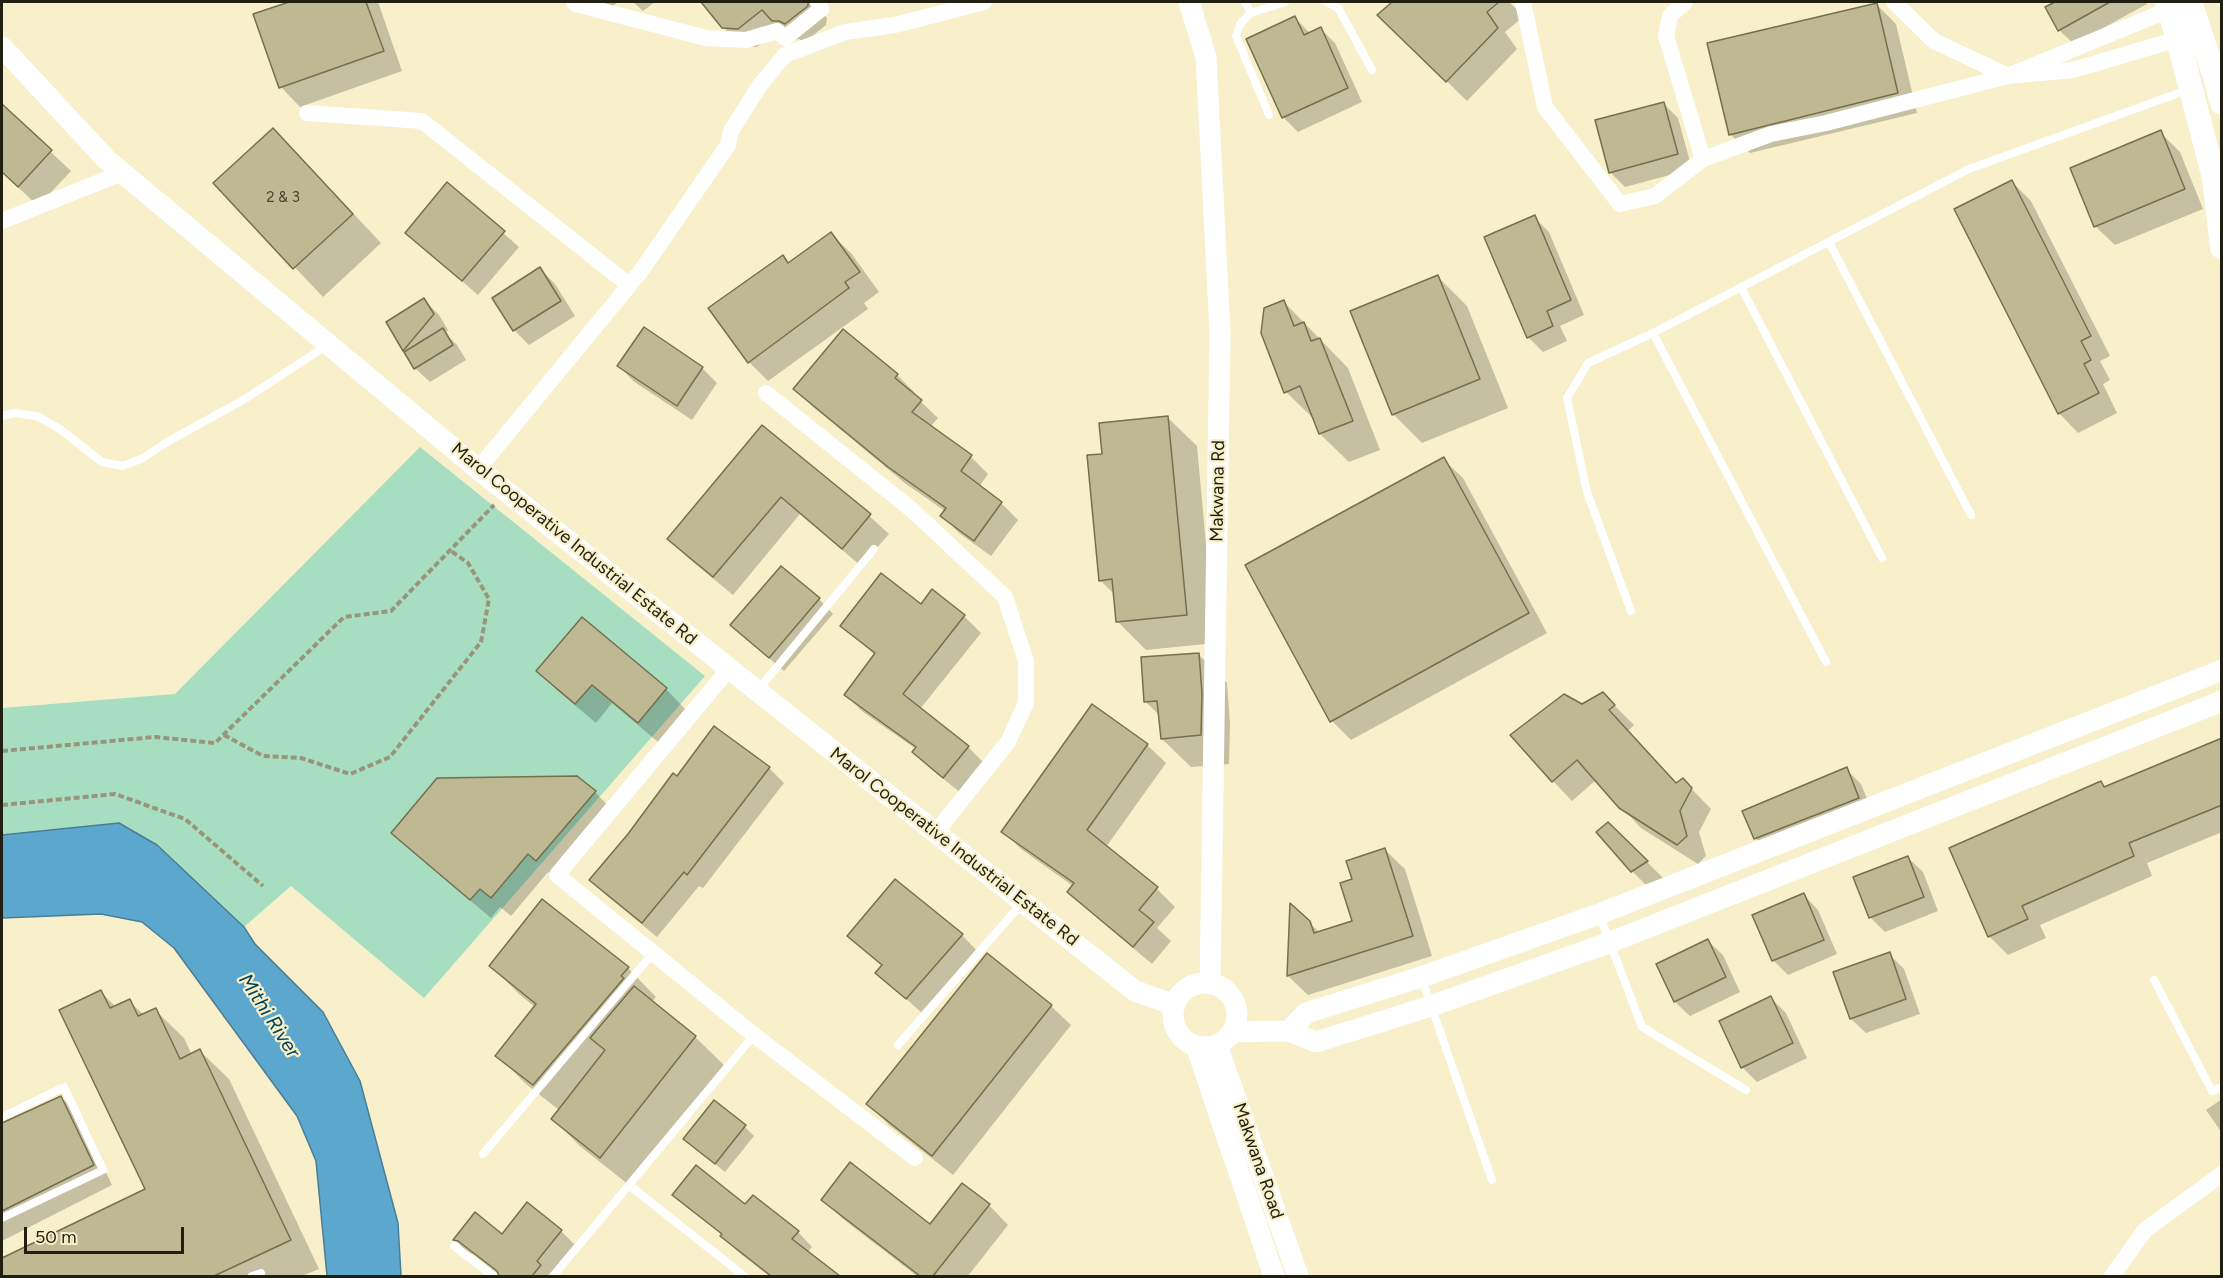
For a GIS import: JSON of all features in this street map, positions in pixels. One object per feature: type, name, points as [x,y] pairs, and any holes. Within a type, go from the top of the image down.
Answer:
[{"type":"main road","points":[[2179,4],[2204,84],[2222,247]]},
{"type":"main road","points":[[2204,84],[2222,103]]},
{"type":"street","points":[[574,2],[706,38],[746,40],[777,31],[784,38],[821,9],[818,2]]},
{"type":"street","points":[[478,469],[629,285],[728,145],[731,131],[760,86],[785,55],[845,32],[895,25],[984,2]]},
{"type":"street","name":"Makwana Rd","points":[[1190,2],[1206,57],[1220,333],[1210,984]]},
{"type":"street","points":[[1523,2],[1545,107],[1620,204],[1655,196],[1703,159],[1771,134],[1826,123],[2008,76],[2179,4]]},
{"type":"street","points":[[1685,2],[1670,16],[1666,36],[1703,159]]},
{"type":"street","points":[[1894,2],[1934,41],[2008,76],[2073,70],[2189,36]]},
{"type":"street","name":"Marol Cooperative Industrial Estate Rd","points":[[2,47],[107,160],[478,469],[1135,991],[1175,1005]]},
{"type":"street","points":[[307,113],[422,121],[629,285]]},
{"type":"street","points":[[2,220],[122,173]]},
{"type":"street","points":[[766,393],[911,509],[1005,597],[1026,661],[1026,703],[1008,742],[936,832]]},
{"type":"street","points":[[729,669],[556,875],[753,1035],[915,1158]]},
{"type":"street","points":[[1289,1031],[1306,1012],[1421,977],[1599,914],[2222,670]]},
{"type":"street","points":[[1225,1038],[1236,1025],[1238,1012],[1234,1000],[1226,991],[1210,984],[1191,986],[1181,995],[1175,1005],[1173,1018],[1184,1040],[1196,1046],[1208,1047],[1225,1038],[1289,1031],[1316,1042],[1431,1006],[1611,942],[2222,701]]},
{"type":"street","name":"Makwana Road","points":[[1225,1038],[1298,1276]]},
{"type":"street","name":"Makwana Road","points":[[1196,1046],[1274,1276]]},
{"type":"street","points":[[2112,1276],[2145,1230],[2222,1174]]},
{"type":"street","points":[[1265,1249],[1286,1242]]},
{"type":"lane","points":[[1245,2],[1251,14]]},
{"type":"lane","points":[[1269,115],[1236,36],[1240,24],[1251,14],[1285,2]]},
{"type":"lane","points":[[1328,2],[1339,9],[1372,70]]},
{"type":"lane","points":[[1631,611],[1587,492],[1567,398],[1588,363],[1653,333],[1969,169],[2204,84]]},
{"type":"lane","points":[[1829,242],[1971,515]]},
{"type":"lane","points":[[1741,287],[1882,558]]},
{"type":"lane","points":[[1653,333],[1826,662]]},
{"type":"lane","points":[[2,416],[14,413],[37,416],[60,429],[102,462],[123,466],[143,458],[167,442],[245,399],[329,344]]},
{"type":"lane","points":[[757,691],[874,549]]},
{"type":"lane","points":[[898,1046],[1023,902]]},
{"type":"lane","points":[[1599,914],[1642,1027],[1746,1090]]},
{"type":"lane","points":[[483,1154],[653,953]]},
{"type":"lane","points":[[1421,977],[1492,1180]]},
{"type":"lane","points":[[2154,980],[2212,1091],[2222,1087]]},
{"type":"lane","points":[[553,1276],[753,1035]]},
{"type":"lane","points":[[2,1117],[64,1087],[103,1170],[2,1218]]},
{"type":"lane","points":[[629,1185],[744,1276]]},
{"type":"lane","points":[[453,1246],[493,1276]]},
{"type":"path","points":[[2,751],[155,737],[215,743],[344,617],[391,611],[497,501]]},
{"type":"path","points":[[224,735],[263,756],[301,758],[350,774],[390,757],[482,642],[489,599],[468,563],[450,550]]},
{"type":"path","points":[[2,805],[115,794],[185,819],[263,886]]},
{"type":"green space","points":[[420,447],[705,676],[424,998],[291,886],[244,927],[157,845],[2,835],[2,708],[175,694]]},
{"type":"water","name":"Mithi River","points":[[119,823],[157,845],[244,927],[255,944],[323,1012],[360,1081],[398,1223],[401,1276],[327,1276],[316,1161],[297,1116],[174,948],[142,922],[101,914],[2,918],[2,835]]},
{"type":"building","points":[[289,2],[366,2],[384,51],[279,88],[253,14]]},
{"type":"building","points":[[701,2],[808,2],[808,6],[785,24],[772,21],[762,10],[738,29],[722,28]]},
{"type":"building","points":[[1392,2],[1499,2],[1487,12],[1498,28],[1446,82],[1377,15]]},
{"type":"building","points":[[2055,2],[2110,2],[2058,31],[2045,7]]},
{"type":"building","points":[[1877,3],[1898,93],[1729,135],[1707,43]]},
{"type":"building","points":[[1295,16],[1304,35],[1321,27],[1348,88],[1282,118],[1246,39]]},
{"type":"building","points":[[1664,102],[1678,154],[1609,173],[1595,120]]},
{"type":"building","points":[[2,104],[52,150],[18,187],[2,172]]},
{"type":"building","points":[[273,128],[353,214],[293,269],[213,183]]},
{"type":"building","points":[[2161,130],[2185,189],[2094,227],[2070,168]]},
{"type":"building","points":[[2012,180],[2091,336],[2081,341],[2091,360],[2084,364],[2099,393],[2058,414],[1954,209]]},
{"type":"building","points":[[447,182],[505,231],[462,281],[405,233]]},
{"type":"building","points":[[1535,215],[1571,300],[1547,311],[1553,326],[1527,338],[1484,237]]},
{"type":"building","points":[[831,232],[860,272],[845,282],[849,288],[748,363],[708,308],[783,255],[788,263]]},
{"type":"building","points":[[540,267],[561,301],[513,331],[492,298]]},
{"type":"building","points":[[1438,275],[1480,379],[1392,415],[1350,311]]},
{"type":"building","points":[[424,298],[434,314],[403,351],[386,322]]},
{"type":"building","points":[[1284,300],[1294,326],[1304,322],[1311,341],[1320,338],[1353,421],[1319,434],[1300,386],[1284,393],[1261,333],[1264,308]]},
{"type":"building","points":[[644,327],[703,367],[677,406],[617,366]]},
{"type":"building","points":[[443,328],[453,345],[414,369],[404,352]]},
{"type":"building","points":[[843,329],[898,374],[895,378],[922,400],[912,412],[972,455],[961,471],[1002,502],[974,541],[940,516],[946,508],[888,467],[793,389]]},
{"type":"building","points":[[1168,416],[1187,615],[1116,622],[1112,579],[1099,581],[1087,455],[1102,454],[1099,423]]},
{"type":"building","points":[[762,425],[871,514],[842,549],[781,497],[713,577],[667,539]]},
{"type":"building","points":[[1444,457],[1529,613],[1330,722],[1245,565]]},
{"type":"building","points":[[781,566],[820,598],[769,658],[730,625]]},
{"type":"building","points":[[881,573],[921,604],[932,589],[965,615],[903,694],[969,746],[943,778],[912,752],[916,747],[844,695],[875,653],[840,626]]},
{"type":"building","points":[[582,617],[667,688],[638,723],[592,685],[575,704],[536,671]]},
{"type":"building","points":[[1199,653],[1202,693],[1201,735],[1161,739],[1157,701],[1144,702],[1141,657]]},
{"type":"building","points":[[1603,692],[1615,705],[1609,710],[1676,783],[1683,778],[1692,788],[1680,811],[1687,836],[1677,845],[1619,808],[1577,760],[1552,782],[1510,735],[1564,694],[1582,704]]},
{"type":"building","points":[[1092,704],[1148,744],[1087,830],[1158,887],[1139,910],[1154,922],[1133,947],[1067,892],[1074,883],[1001,832]]},
{"type":"building","points":[[714,726],[770,767],[687,875],[684,872],[642,923],[589,880],[628,834],[673,773],[677,776]]},
{"type":"building","points":[[2222,738],[2222,805],[2129,843],[2134,856],[2022,906],[2028,919],[1988,937],[1949,848],[2101,781],[2104,787]]},
{"type":"building","points":[[1847,767],[1859,798],[1754,839],[1742,811]]},
{"type":"building","points":[[577,776],[596,791],[536,861],[528,854],[491,898],[480,889],[470,900],[391,833],[437,778]]},
{"type":"building","points":[[1608,822],[1648,861],[1631,872],[1596,832]]},
{"type":"building","points":[[1385,848],[1413,936],[1287,976],[1290,903],[1310,921],[1314,933],[1352,921],[1340,883],[1352,879],[1346,861]]},
{"type":"building","points":[[1908,856],[1924,897],[1869,918],[1853,877]]},
{"type":"building","points":[[895,879],[963,934],[906,999],[875,973],[882,965],[847,936]]},
{"type":"building","points":[[1804,893],[1824,940],[1772,961],[1752,915]]},
{"type":"building","points":[[542,899],[629,967],[621,976],[624,978],[533,1085],[495,1056],[536,1004],[489,966]]},
{"type":"building","points":[[1708,939],[1726,977],[1674,1002],[1656,964]]},
{"type":"building","points":[[1890,952],[1906,999],[1850,1019],[1833,972]]},
{"type":"building","points":[[987,953],[1052,1005],[932,1156],[866,1104]]},
{"type":"building","points":[[634,986],[696,1036],[600,1158],[551,1119],[605,1050],[590,1038]]},
{"type":"building","points":[[101,990],[110,1008],[130,999],[138,1016],[156,1008],[180,1059],[200,1049],[291,1240],[214,1276],[2,1276],[2,1258],[145,1189],[59,1010]]},
{"type":"building","points":[[1771,996],[1793,1043],[1741,1068],[1719,1021]]},
{"type":"building","points":[[61,1096],[94,1165],[2,1211],[2,1123]]},
{"type":"building","points":[[714,1100],[746,1125],[715,1164],[683,1139]]},
{"type":"building","points":[[850,1162],[930,1224],[962,1183],[990,1204],[933,1276],[920,1276],[821,1200]]},
{"type":"building","points":[[696,1165],[745,1204],[753,1195],[799,1231],[792,1239],[840,1276],[771,1276],[672,1195]]},
{"type":"building","points":[[527,1202],[562,1230],[537,1261],[541,1265],[532,1276],[499,1276],[497,1271],[458,1241],[453,1240],[475,1212],[502,1234]]}]
